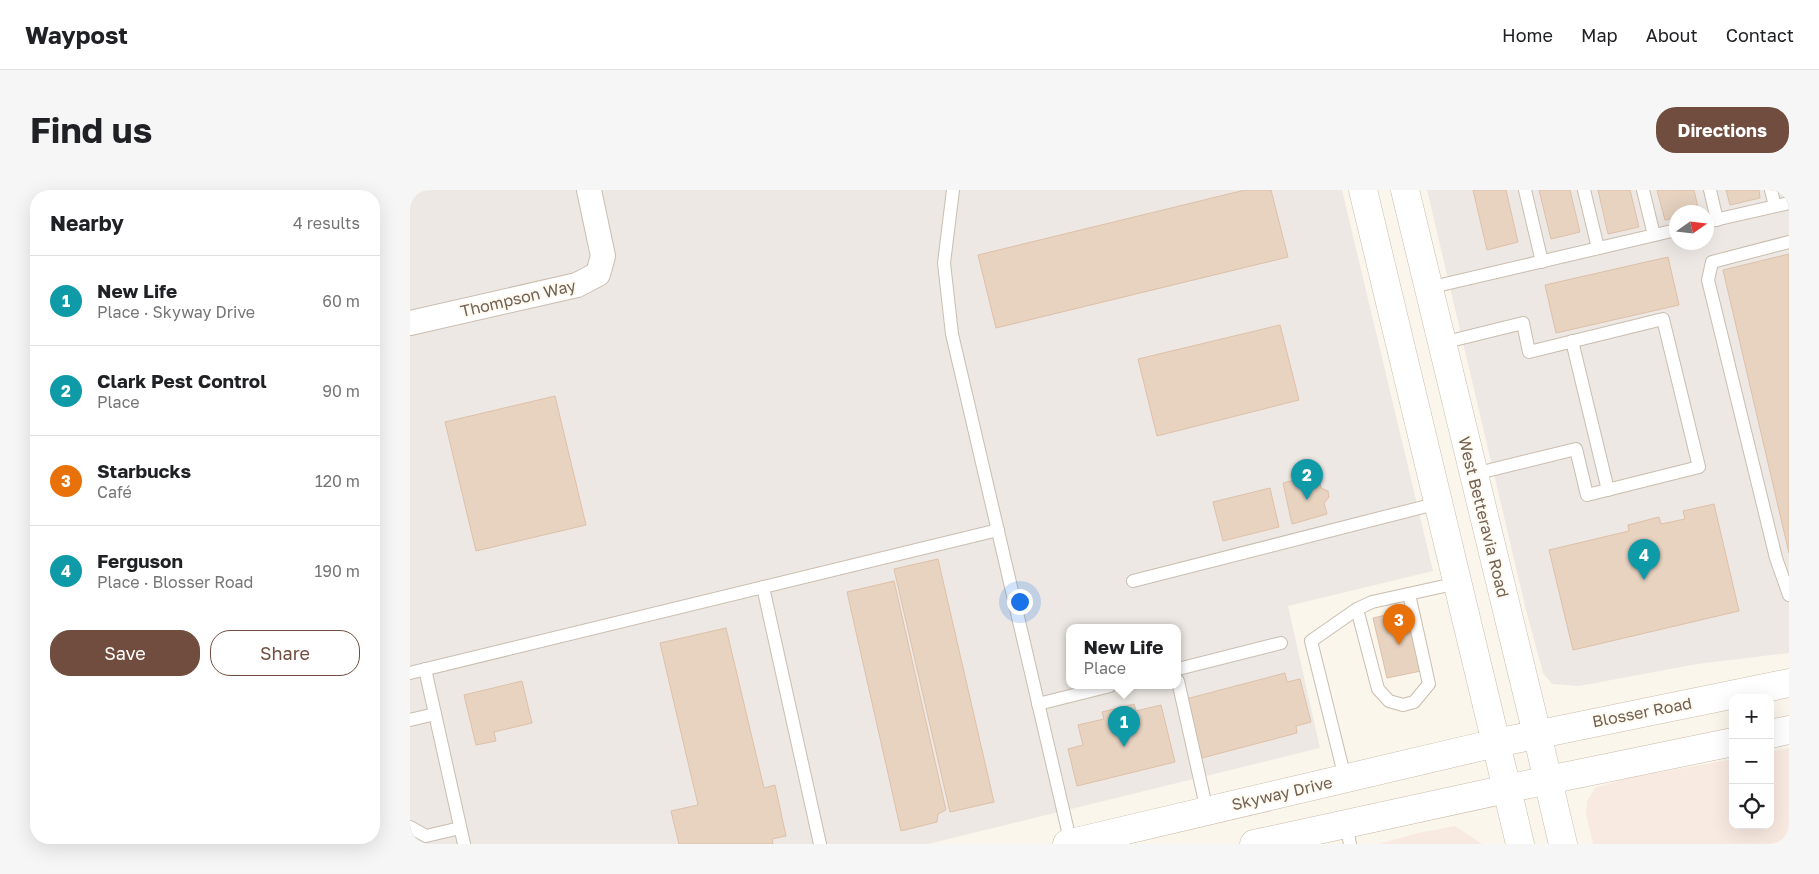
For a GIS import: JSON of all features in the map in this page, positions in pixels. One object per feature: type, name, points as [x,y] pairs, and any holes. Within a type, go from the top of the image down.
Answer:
[{"type":"main road","points":[[1363,190],[1520,844]]},
{"type":"main road","name":"West Betteravia Road","points":[[1405,190],[1563,844]]},
{"type":"main road","name":"Blosser Road","points":[[1496,743],[1789,683]]},
{"type":"main road","points":[[1774,733],[1789,730]]},
{"type":"main road","name":"Skyway Drive","points":[[1077,843],[1496,743]]},
{"type":"main road","points":[[1254,844],[1348,834],[1507,789],[1729,743]]},
{"type":"street","name":"Thompson Way","points":[[410,323],[577,285],[598,274],[603,256],[589,190]]},
{"type":"lane","points":[[953,190],[944,263],[952,334],[1038,704],[1077,843]]},
{"type":"lane","points":[[1525,190],[1542,262]]},
{"type":"lane","points":[[1584,190],[1598,248]]},
{"type":"lane","points":[[1643,190],[1654,235]]},
{"type":"lane","points":[[1710,190],[1711,205]]},
{"type":"lane","points":[[1771,190],[1775,206]]},
{"type":"lane","points":[[1714,221],[1789,203]]},
{"type":"lane","points":[[1428,288],[1669,232]]},
{"type":"lane","points":[[1789,242],[1712,262],[1708,280],[1776,558],[1789,595]]},
{"type":"lane","points":[[1442,343],[1522,323],[1529,352],[1663,319],[1699,467],[1587,495],[1576,449],[1474,474]]},
{"type":"lane","points":[[1572,341],[1608,490]]},
{"type":"lane","points":[[1133,581],[1439,503]]},
{"type":"lane","points":[[410,673],[998,530]]},
{"type":"lane","points":[[1345,778],[1311,641],[1357,609],[1372,602],[1458,583]]},
{"type":"lane","points":[[763,587],[820,844]]},
{"type":"lane","points":[[1357,609],[1378,689],[1390,701],[1403,705],[1414,702],[1428,684],[1409,594]]},
{"type":"lane","points":[[1181,668],[1281,643]]},
{"type":"lane","points":[[425,669],[464,844]]},
{"type":"lane","points":[[1038,704],[1098,689]]},
{"type":"lane","points":[[1180,689],[1207,811]]},
{"type":"lane","points":[[410,720],[435,714]]},
{"type":"lane","points":[[410,827],[426,836],[460,828]]},
{"type":"shaded area","points":[[410,190],[1342,190],[1433,571],[1288,606],[1320,748],[928,844],[410,844]]},
{"type":"shaded area","points":[[1427,190],[1789,190],[1789,653],[1697,664],[1579,686],[1552,684],[1543,673],[1526,610]]},
{"type":"shaded area","points":[[1789,748],[1789,844],[1593,844],[1586,814],[1587,801],[1595,788],[1628,778],[1729,760],[1729,829],[1774,829],[1774,751]]},
{"type":"shaded area","points":[[1455,826],[1482,844],[1379,844],[1418,833]]},
{"type":"building","points":[[1245,190],[1271,190],[1288,257],[996,328],[978,255]]},
{"type":"building","points":[[1473,190],[1506,190],[1518,242],[1487,250]]},
{"type":"building","points":[[1539,190],[1570,190],[1580,232],[1551,239]]},
{"type":"building","points":[[1598,190],[1630,190],[1639,227],[1608,234]]},
{"type":"building","points":[[1657,190],[1694,190],[1697,205],[1669,205],[1669,219],[1665,220]]},
{"type":"building","points":[[1726,190],[1759,190],[1760,198],[1730,205]]},
{"type":"building","points":[[1789,254],[1789,553],[1723,270]]},
{"type":"building","points":[[1668,257],[1679,305],[1556,333],[1545,285]]},
{"type":"building","points":[[1280,325],[1299,400],[1157,436],[1138,359]]},
{"type":"building","points":[[555,396],[586,525],[476,551],[445,422]]},
{"type":"building","points":[[1317,474],[1321,488],[1328,491],[1329,497],[1324,503],[1327,514],[1292,524],[1283,483]]},
{"type":"building","points":[[1270,488],[1279,527],[1223,541],[1213,502]]},
{"type":"building","points":[[1714,504],[1739,611],[1573,650],[1549,550],[1629,531],[1628,525],[1659,517],[1661,524],[1685,519],[1683,511]]},
{"type":"building","points":[[938,559],[994,802],[950,812],[894,569]]},
{"type":"building","points":[[894,581],[946,810],[938,814],[937,822],[901,831],[847,592]]},
{"type":"building","points":[[1407,610],[1421,671],[1387,678],[1373,618]]},
{"type":"building","points":[[726,628],[764,788],[775,785],[786,836],[772,839],[773,844],[679,844],[671,811],[698,805],[660,643]]},
{"type":"building","points":[[1285,673],[1287,682],[1300,679],[1311,722],[1296,726],[1297,733],[1202,758],[1186,699]]},
{"type":"building","points":[[522,681],[532,723],[494,732],[496,741],[476,745],[464,695]]},
{"type":"building","points":[[1134,704],[1136,711],[1161,705],[1175,762],[1077,786],[1068,749],[1083,745],[1078,725],[1104,719],[1102,712]]},
{"type":"place","name":"Clark Pest Control","points":[[1307,500]]},
{"type":"place","name":"Ferguson","points":[[1644,580]]},
{"type":"place","name":"Starbucks","points":[[1399,645]]},
{"type":"place","name":"New Life","points":[[1124,747]]}]
